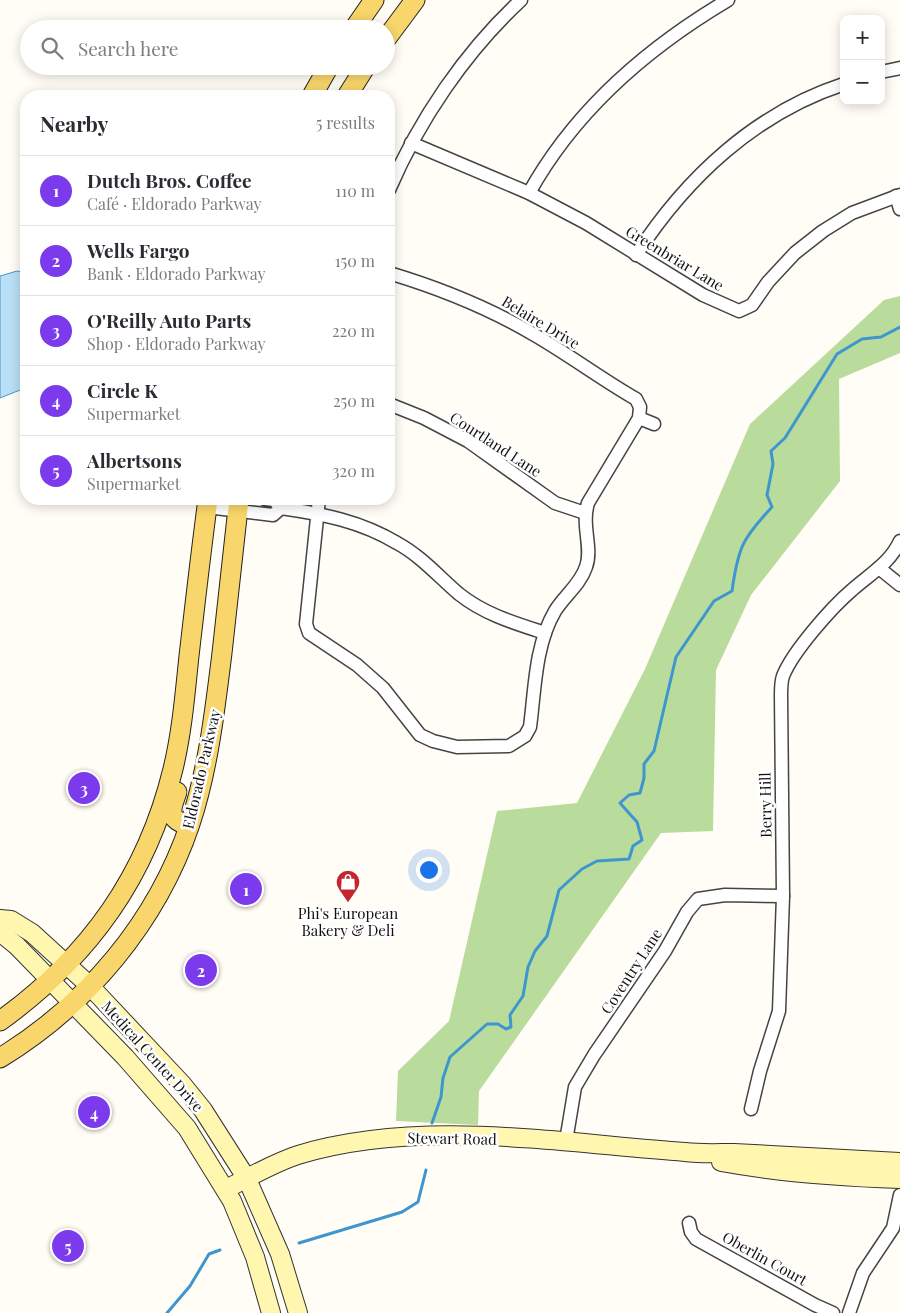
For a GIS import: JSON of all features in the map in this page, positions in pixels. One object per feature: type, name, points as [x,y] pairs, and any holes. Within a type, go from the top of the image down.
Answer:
[{"type":"main road","points":[[360,20],[374,0]]},
{"type":"main road","points":[[395,27],[416,0]]},
{"type":"main road","points":[[315,90],[324,75]]},
{"type":"main road","points":[[332,75],[346,90]]},
{"type":"main road","points":[[351,90],[360,75]]},
{"type":"main road","name":"Eldorado Parkway","points":[[0,1021],[35,996],[66,965],[111,911],[138,867],[165,799],[182,722],[208,505]]},
{"type":"main road","name":"Eldorado Parkway","points":[[0,1058],[51,1024],[90,986],[122,951],[141,924],[165,882],[189,826],[206,758],[216,705],[239,505]]},
{"type":"main road","points":[[184,701],[216,705]]},
{"type":"main road","points":[[182,722],[184,763],[171,812],[177,822],[189,826]]},
{"type":"street","points":[[395,177],[411,143],[442,94],[475,50],[521,0]]},
{"type":"street","points":[[529,193],[542,169],[575,125],[612,85],[649,52],[693,20],[728,0]]},
{"type":"street","points":[[885,71],[900,68]]},
{"type":"street","points":[[636,255],[657,223],[685,189],[717,158],[752,130],[790,107],[840,86]]},
{"type":"street","name":"Greenbriar Lane","points":[[411,143],[529,193],[586,223],[710,299],[732,309],[744,310],[752,304],[768,282],[795,253],[822,231],[852,214],[898,195]]},
{"type":"street","points":[[898,195],[900,209]]},
{"type":"street","name":"Belaire Drive","points":[[395,275],[427,285],[482,307],[533,334],[636,399],[640,407],[639,418]]},
{"type":"street","name":"Courtland Lane","points":[[395,406],[424,418],[468,441],[555,504],[585,513]]},
{"type":"street","points":[[318,505],[306,624],[309,633],[357,665],[383,688],[420,735],[433,741],[457,747],[509,746],[526,736],[530,728],[538,662],[545,633],[555,611],[580,580],[586,566],[588,552],[585,513],[592,494],[639,418],[654,424]]},
{"type":"street","points":[[239,505],[273,515],[282,508]]},
{"type":"street","points":[[279,505],[282,508],[335,516],[368,527],[398,543],[427,563],[459,594],[480,608],[506,621],[545,633]]},
{"type":"street","name":"Berry Hill","points":[[751,1109],[760,1071],[779,1011],[783,896],[781,695],[783,677],[804,644],[829,614],[851,591],[894,554],[900,541]]},
{"type":"street","points":[[879,568],[900,585]]},
{"type":"street","name":"Coventry Lane","points":[[566,1141],[574,1087],[665,951],[687,912],[698,899],[725,895],[783,896]]},
{"type":"street","name":"Medical Center Drive","points":[[0,919],[11,920],[32,932],[90,986],[174,1075],[203,1110],[247,1179],[280,1254],[298,1313]]},
{"type":"street","name":"Medical Center Drive","points":[[0,930],[154,1090],[187,1128],[226,1189],[255,1257],[271,1313]]},
{"type":"street","points":[[154,1090],[174,1075]]},
{"type":"street","name":"Stewart Road","points":[[226,1189],[278,1162],[298,1156],[391,1137],[429,1135],[566,1141],[687,1153],[900,1162]]},
{"type":"street","name":"Stewart Road","points":[[687,1153],[706,1160],[777,1172],[900,1179]]},
{"type":"street","points":[[849,1313],[863,1273],[893,1228],[900,1195]]},
{"type":"street","name":"Oberlin Court","points":[[689,1223],[691,1232],[696,1238],[815,1305],[833,1313]]},
{"type":"green space","points":[[900,296],[900,353],[839,379],[840,481],[751,595],[716,670],[713,831],[661,833],[479,1091],[478,1125],[396,1121],[398,1071],[449,1021],[497,811],[577,803],[645,669],[750,424],[884,300]]},
{"type":"water","points":[[20,272],[20,390],[0,398],[0,276]]},
{"type":"waterway","points":[[432,1123],[441,1097],[443,1078],[450,1057],[487,1024],[498,1024],[506,1029],[511,1027],[510,1015],[523,996],[528,967],[535,951],[547,936],[559,890],[582,869],[597,861],[629,859],[633,846],[642,840],[637,822],[620,803],[629,795],[640,793],[644,778],[644,764],[654,751],[676,657],[714,601],[732,591],[739,554],[743,545],[754,528],[772,507],[767,495],[773,464],[771,451],[785,438],[837,354],[862,339],[881,337],[900,327]]},
{"type":"waterway","points":[[299,1243],[402,1212],[418,1202],[426,1170]]},
{"type":"waterway","points":[[167,1313],[190,1286],[209,1254],[220,1250]]},
{"type":"place","name":"O'Reilly Auto Parts","points":[[84,788]]},
{"type":"place","name":"Dutch Bros. Coffee","points":[[246,889]]},
{"type":"place","name":"Phi's European Bakery & Deli","points":[[348,903]]},
{"type":"place","name":"Wells Fargo","points":[[201,970]]},
{"type":"place","name":"Circle K","points":[[94,1112]]},
{"type":"place","name":"Albertsons","points":[[68,1246]]}]
